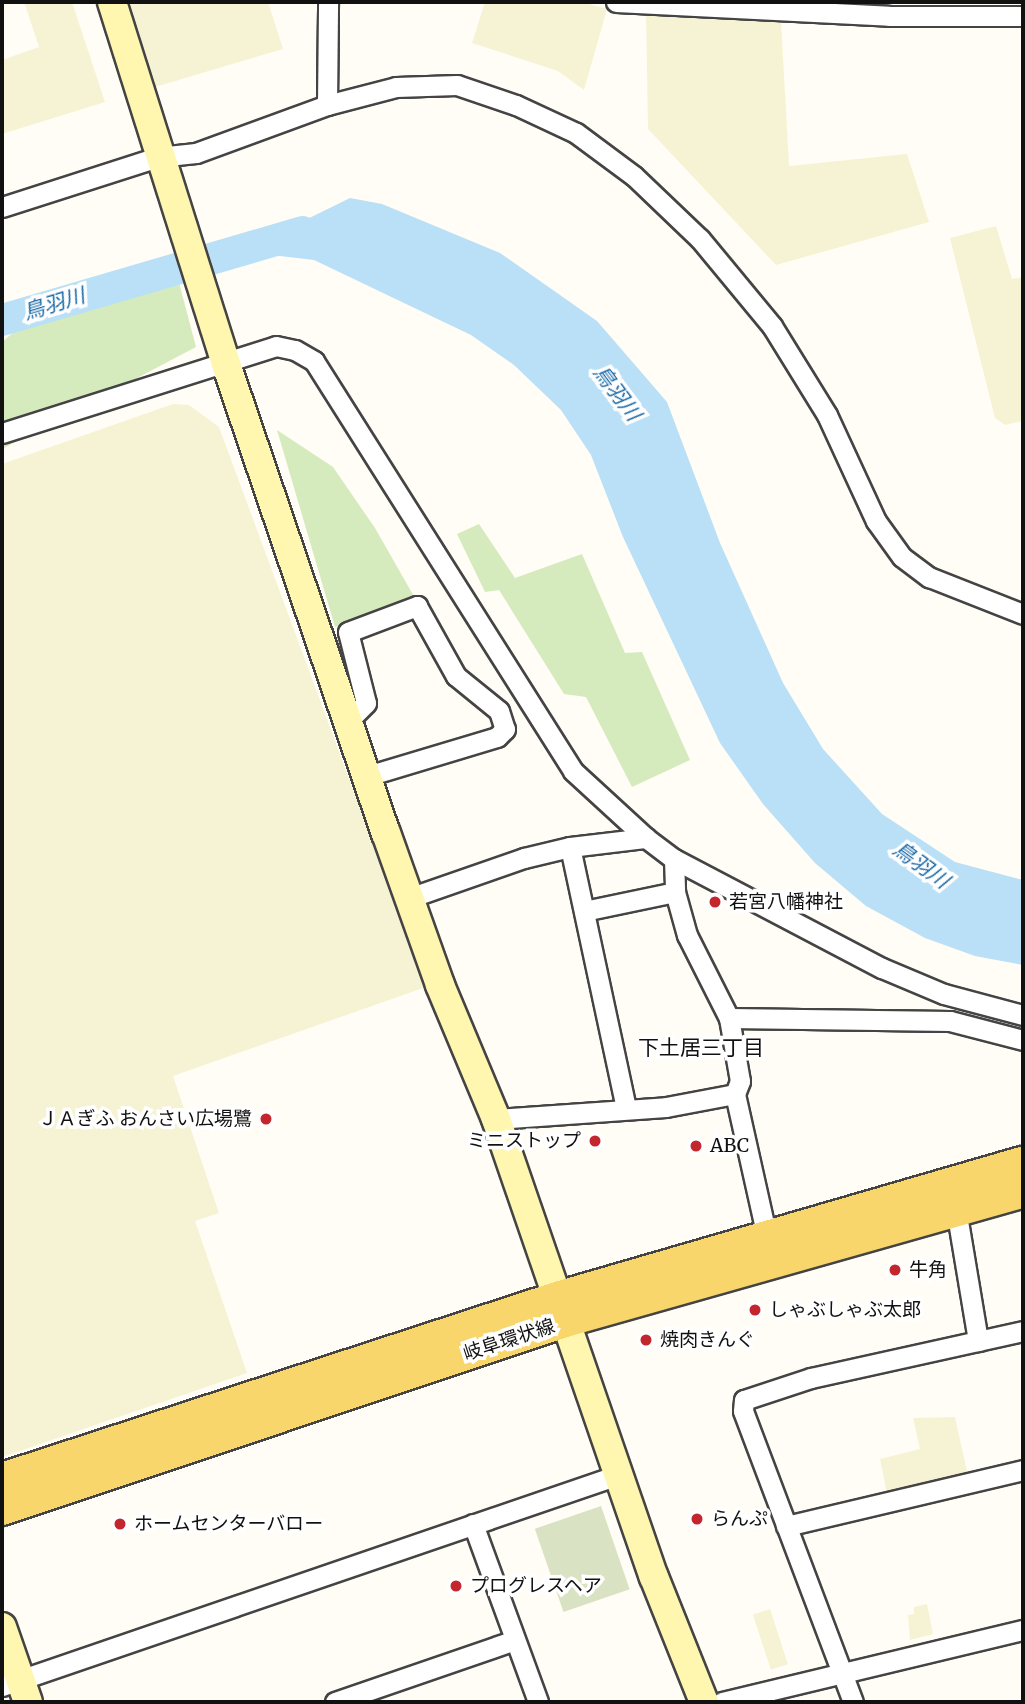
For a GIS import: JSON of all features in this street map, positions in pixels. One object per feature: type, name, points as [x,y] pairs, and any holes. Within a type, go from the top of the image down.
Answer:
[{"type":"main road","name":"岐阜環状線","points":[[2,1509],[767,1237],[1023,1163]]},
{"type":"main road","name":"岐阜環状線","points":[[2,1479],[561,1310],[1023,1191]]},
{"type":"street","points":[[111,2],[224,354],[409,898],[496,1119],[618,1475],[704,1702]]},
{"type":"street","points":[[327,105],[328,2]]},
{"type":"street","points":[[616,2],[889,16],[996,7],[1023,16]]},
{"type":"street","points":[[3,206],[161,164],[327,105],[396,87],[457,85],[516,104],[595,147],[634,176],[700,239],[772,326],[827,415],[876,522],[902,557],[929,577],[1023,614]]},
{"type":"street","points":[[2,433],[224,354],[275,346],[295,349],[314,361],[573,771],[646,838],[674,859],[882,968],[944,994],[1023,1015]]},
{"type":"street","points":[[349,720],[366,703],[348,632],[416,606],[456,676],[499,711],[505,729],[497,737],[367,776]]},
{"type":"street","points":[[409,898],[570,846],[646,838]]},
{"type":"street","points":[[570,846],[626,1108]]},
{"type":"street","points":[[674,859],[675,892],[703,974],[729,1018],[740,1082],[735,1094],[767,1237]]},
{"type":"street","points":[[584,911],[675,892]]},
{"type":"street","points":[[729,1018],[950,1021],[1023,1040]]},
{"type":"street","points":[[496,1119],[666,1107],[735,1094]]},
{"type":"street","points":[[956,1209],[978,1342]]},
{"type":"street","points":[[853,1702],[839,1672],[743,1411],[744,1401],[811,1378],[1023,1331]]},
{"type":"street","points":[[786,1526],[1023,1470]]},
{"type":"street","points":[[2,1627],[17,1689],[473,1524],[618,1475]]},
{"type":"street","points":[[473,1524],[538,1702]]},
{"type":"street","points":[[722,1702],[1023,1630]]},
{"type":"street","points":[[335,1702],[515,1640]]},
{"type":"shaded area","points":[[24,2],[72,2],[105,102],[2,134],[2,60],[39,47]]},
{"type":"shaded area","points":[[127,2],[268,2],[283,49],[155,87]]},
{"type":"shaded area","points":[[485,2],[582,2],[607,9],[584,90],[558,71],[472,43]]},
{"type":"shaded area","points":[[646,13],[781,21],[789,166],[907,154],[929,222],[776,265],[648,129]]},
{"type":"shaded area","points":[[996,226],[1012,279],[1023,277],[1023,421],[1005,425],[995,418],[950,238]]},
{"type":"shaded area","points":[[173,404],[189,405],[219,427],[426,987],[173,1076],[219,1213],[195,1221],[247,1373],[2,1457],[2,464]]},
{"type":"shaded area","points":[[955,1417],[968,1476],[887,1494],[880,1459],[920,1449],[913,1418]]},
{"type":"shaded area","points":[[927,1604],[933,1634],[910,1640],[908,1615],[914,1614],[914,1607]]},
{"type":"shaded area","points":[[770,1609],[788,1664],[771,1670],[753,1615]]},
{"type":"green space","points":[[177,275],[196,347],[2,449],[2,342],[16,330],[48,317]]},
{"type":"green space","points":[[277,430],[333,467],[375,528],[416,600],[335,627]]},
{"type":"green space","points":[[479,524],[515,578],[582,554],[625,653],[642,652],[690,760],[632,787],[586,697],[564,694],[499,590],[485,592],[457,534]]},
{"type":"green space","points":[[601,1506],[630,1589],[563,1612],[535,1529]]},
{"type":"water","points":[[350,198],[382,204],[500,253],[597,321],[667,402],[720,543],[783,683],[823,749],[882,814],[955,862],[1023,880],[1023,965],[975,956],[925,938],[866,906],[815,863],[763,804],[720,743],[623,537],[591,455],[561,410],[514,365],[471,335],[314,260],[263,254],[226,259]]},
{"type":"waterway","name":"鳥羽川","points":[[2,320],[302,232]]},
{"type":"place","name":"若宮八幡神社","points":[[715,902]]},
{"type":"place","name":"ＪＡぎふ おんさい広場鷺","points":[[266,1119]]},
{"type":"place","name":"ミニストップ","points":[[595,1141]]},
{"type":"place","name":"ABC","points":[[696,1146]]},
{"type":"place","name":"牛角","points":[[895,1270]]},
{"type":"place","name":"しゃぶしゃぶ太郎","points":[[755,1310]]},
{"type":"place","name":"焼肉きんぐ","points":[[646,1340]]},
{"type":"place","name":"らんぷ","points":[[697,1519]]},
{"type":"place","name":"ホームセンターバロー","points":[[120,1524]]},
{"type":"place","name":"プログレスヘア","points":[[456,1586]]},
{"type":"district","name":"下土居三丁目","points":[[701,1048]]}]
